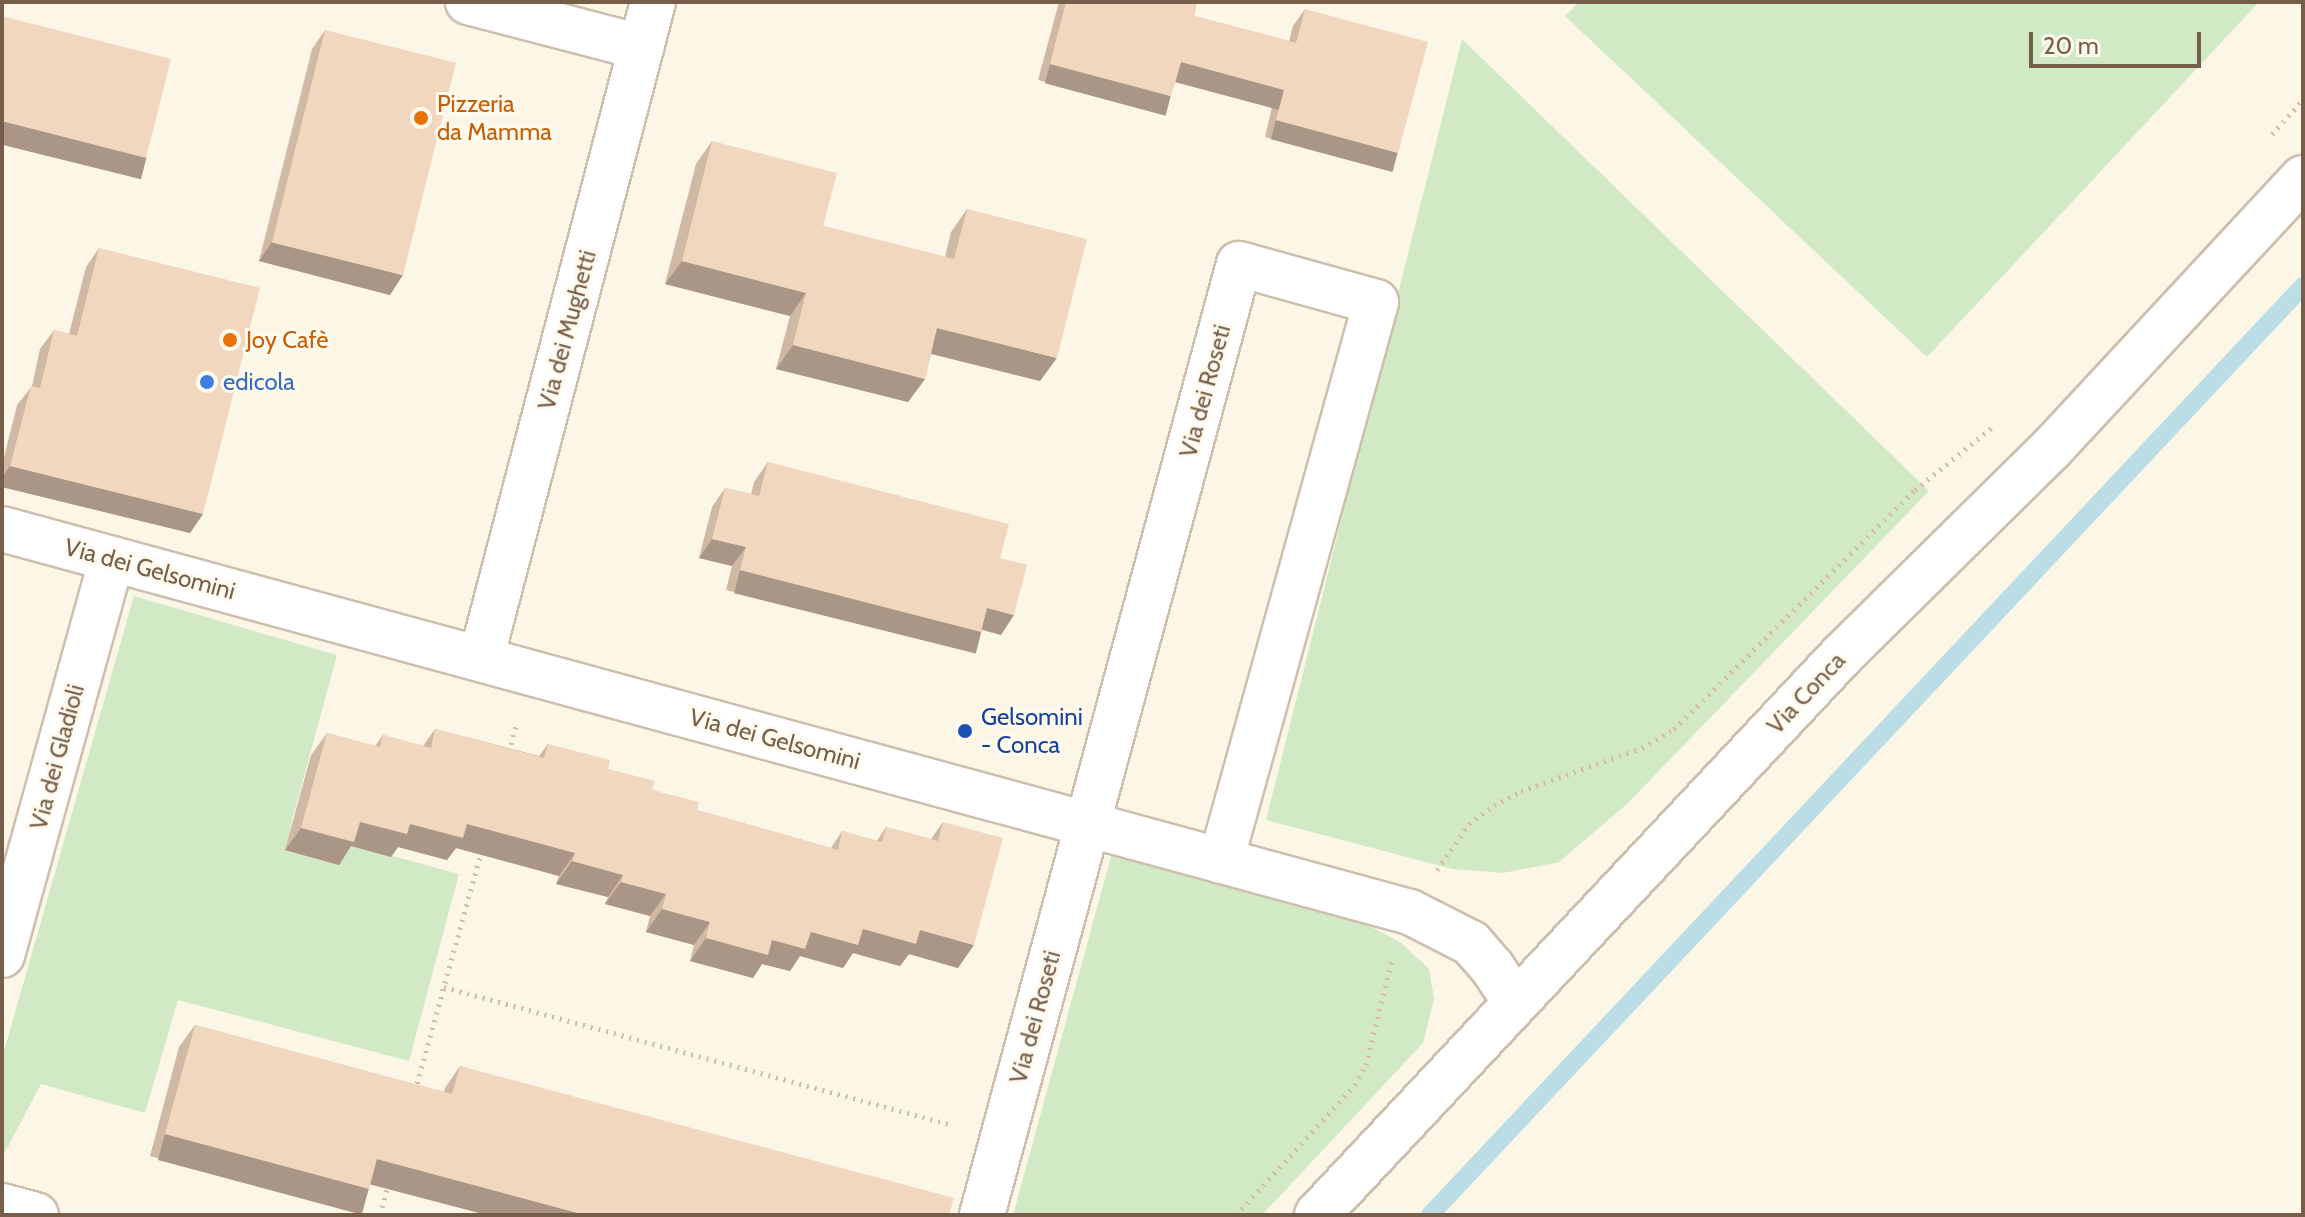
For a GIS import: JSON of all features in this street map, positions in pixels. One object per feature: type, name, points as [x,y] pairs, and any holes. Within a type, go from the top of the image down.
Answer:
[{"type":"street","points":[[468,2],[641,47]]},
{"type":"street","name":"Via dei Mughetti","points":[[481,659],[653,2]]},
{"type":"street","name":"Via Conca","points":[[1317,1215],[1841,656],[2051,449],[2303,178]]},
{"type":"street","name":"Via dei Roseti","points":[[982,1215],[1239,264],[1376,302],[1221,861]]},
{"type":"street","name":"Via dei Gelsomini","points":[[2,529],[1410,912],[1471,943],[1516,1003]]},
{"type":"street","name":"Via dei Gladioli","points":[[2,955],[112,559]]},
{"type":"street","points":[[2,1206],[36,1215]]},
{"type":"path","points":[[2271,135],[2303,100]]},
{"type":"path","points":[[1236,1215],[1355,1085],[1366,1065],[1394,951],[1410,912],[1469,824],[1521,791],[1642,748],[1674,729],[1915,490],[2005,416]]},
{"type":"path","points":[[506,762],[531,672]]},
{"type":"path","points":[[414,1093],[485,837]]},
{"type":"path","points":[[444,987],[1003,1138]]},
{"type":"path","points":[[380,1215],[393,1169]]},
{"type":"green space","points":[[1579,2],[2259,2],[1927,357],[1565,16]]},
{"type":"green space","points":[[1462,39],[1929,491],[1627,804],[1559,862],[1503,873],[1452,869],[1266,820]]},
{"type":"green space","points":[[134,596],[337,655],[290,828],[459,874],[409,1061],[178,1000],[145,1113],[41,1084],[2,1158],[2,1058]]},
{"type":"green space","points":[[1112,853],[1368,925],[1401,943],[1429,969],[1434,999],[1423,1043],[1262,1215],[1013,1215]]},
{"type":"building","points":[[1066,2],[1197,2],[1194,16],[1296,43],[1305,9],[1428,42],[1398,153],[1276,120],[1284,90],[1181,62],[1171,96],[1050,64]]},
{"type":"building","points":[[2,16],[171,59],[146,158],[2,121]]},
{"type":"building","points":[[325,30],[456,63],[403,275],[272,242]]},
{"type":"building","points":[[712,141],[837,173],[823,226],[954,259],[967,209],[1087,239],[1057,358],[937,328],[925,379],[793,345],[806,293],[682,261]]},
{"type":"building","points":[[99,248],[260,288],[203,514],[10,466],[31,386],[40,388],[54,330],[77,336]]},
{"type":"building","points":[[768,462],[1009,524],[1000,558],[1027,565],[1014,615],[987,608],[981,632],[740,570],[746,547],[712,539],[725,488],[759,496]]},
{"type":"building","points":[[435,729],[544,758],[548,744],[610,760],[608,769],[655,781],[652,790],[699,802],[697,810],[838,850],[842,831],[882,842],[886,827],[938,841],[943,822],[1003,838],[974,945],[920,930],[916,944],[863,929],[858,945],[811,932],[805,949],[772,940],[768,955],[706,938],[710,922],[662,909],[666,894],[621,882],[623,875],[572,861],[575,853],[467,824],[463,838],[410,824],[407,834],[360,822],[354,842],[301,828],[327,733],[380,747],[383,735],[431,748]]},
{"type":"building","points":[[195,1025],[452,1094],[460,1066],[954,1198],[949,1215],[585,1215],[377,1159],[369,1189],[165,1134]]},
{"type":"waterway","points":[[1430,1215],[2303,286]]},
{"type":"place","name":"Pizzeria da Mamma","points":[[421,118]]},
{"type":"place","name":"Joy Cafè","points":[[230,340]]},
{"type":"place","name":"edicola","points":[[207,382]]},
{"type":"place","name":"Gelsomini - Conca","points":[[965,731]]}]
